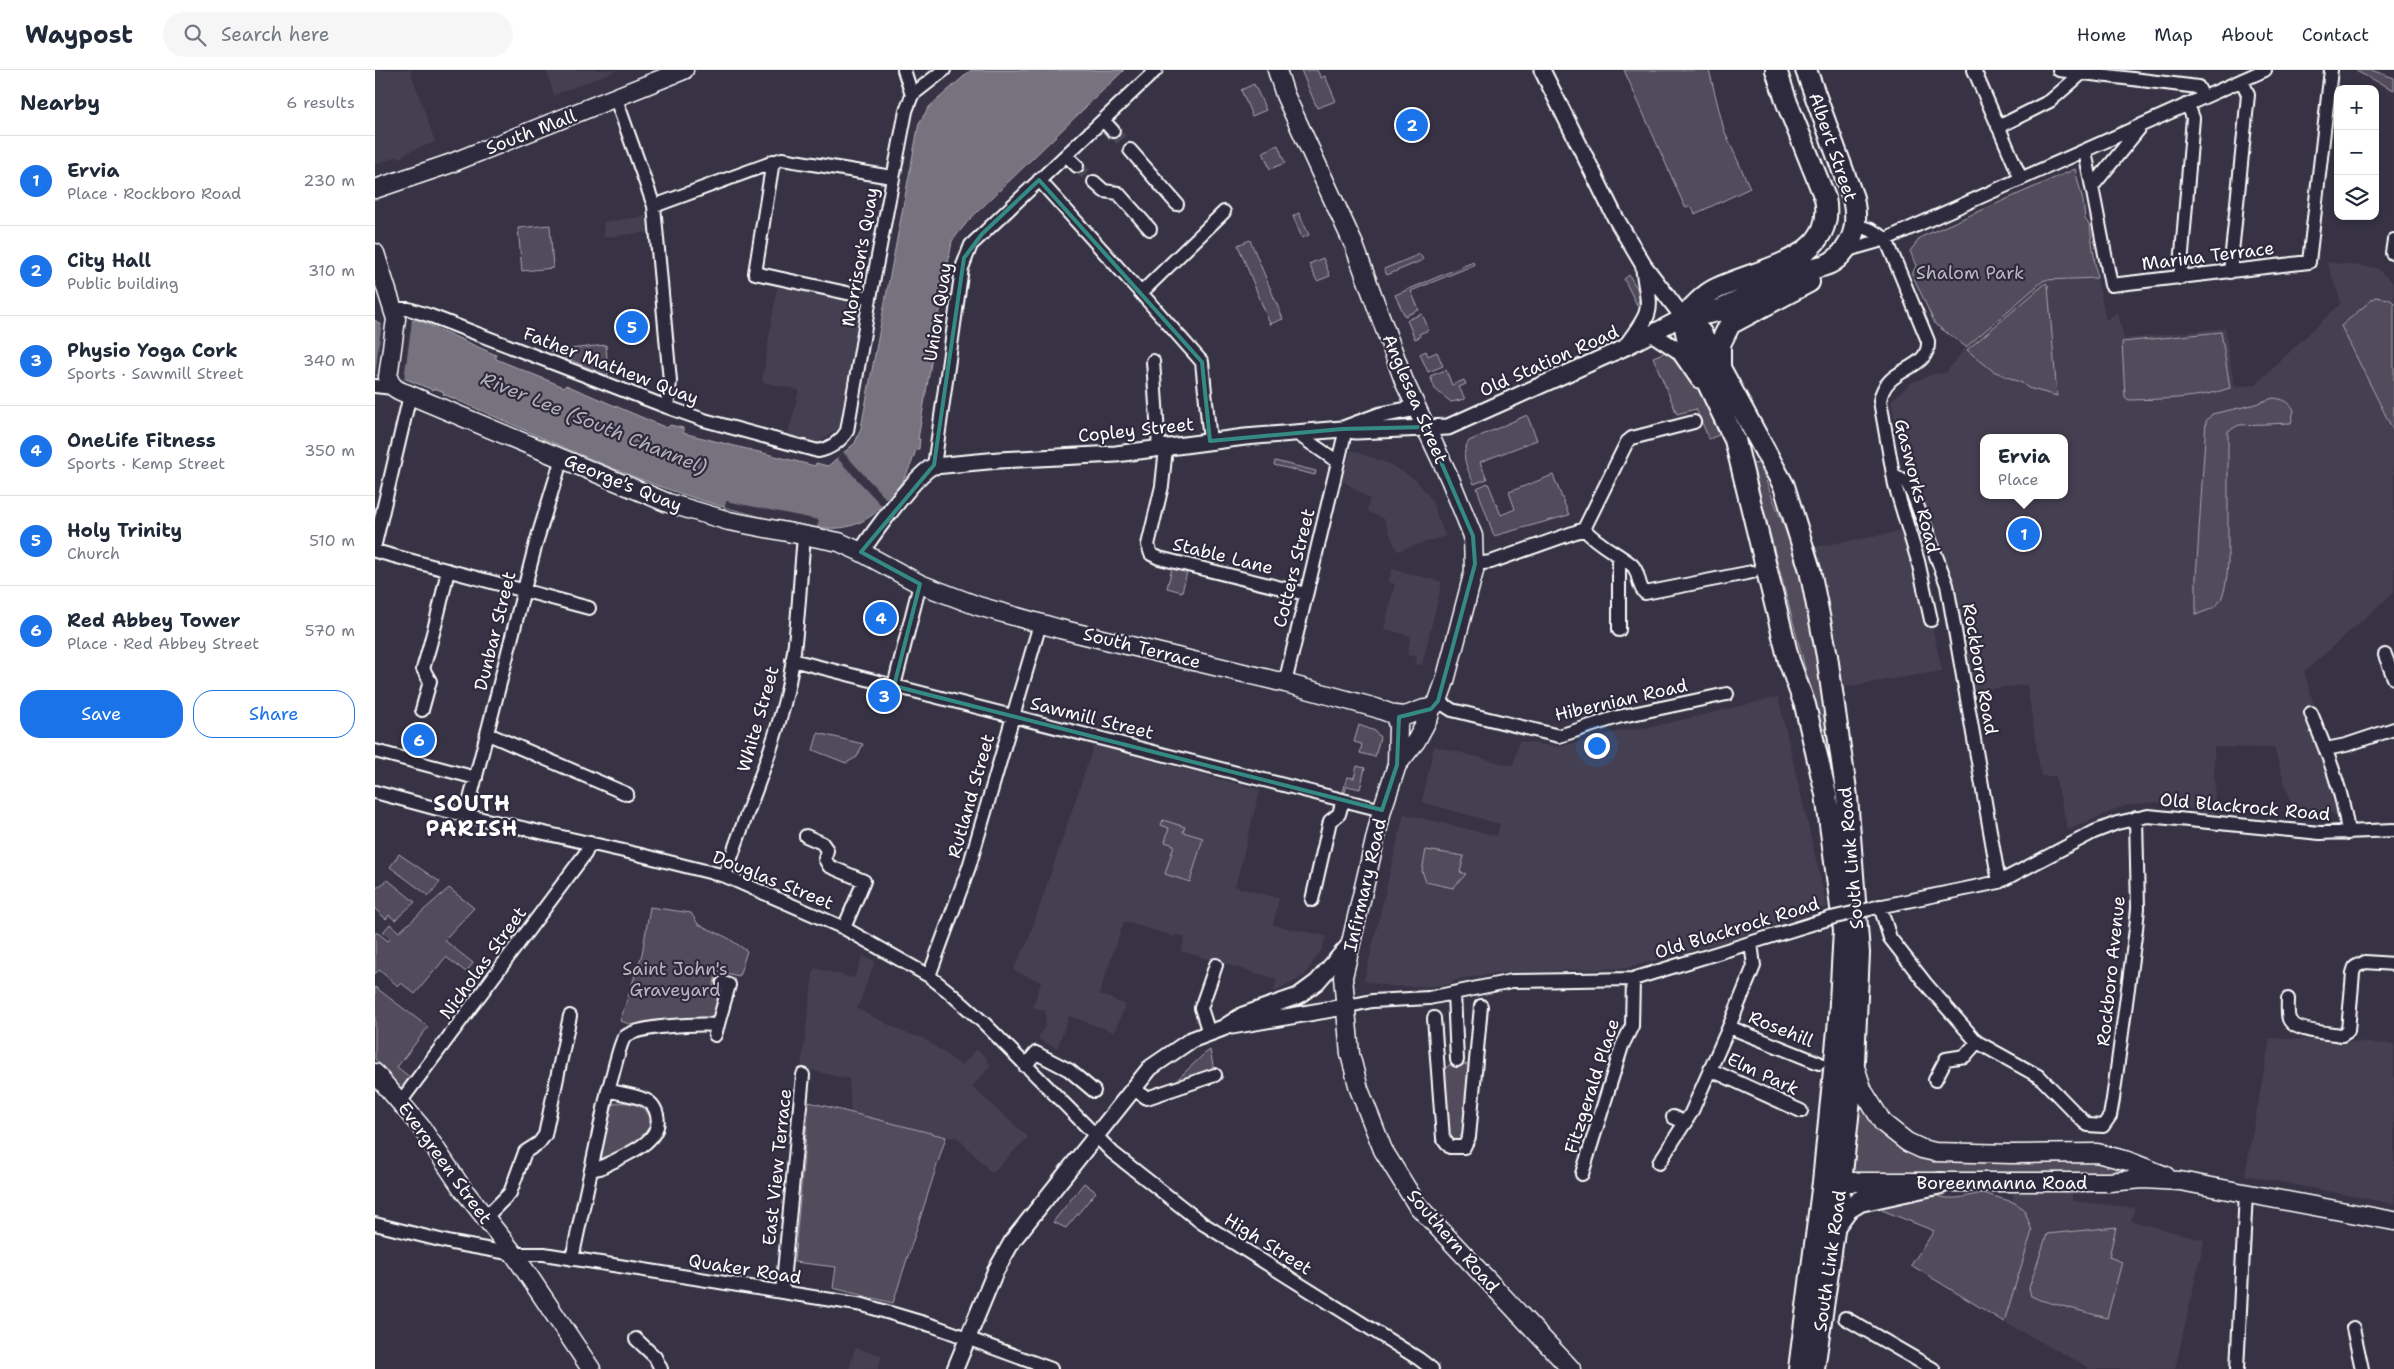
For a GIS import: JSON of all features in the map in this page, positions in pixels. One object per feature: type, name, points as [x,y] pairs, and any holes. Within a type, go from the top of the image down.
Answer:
[{"type":"highway","name":"Albert Street","points":[[1683,317],[1711,292],[1809,248],[1822,235],[1828,210],[1825,198],[1795,125],[1776,70]]},
{"type":"highway","name":"Albert Street","points":[[1806,70],[1853,198],[1855,225]]},
{"type":"highway","points":[[1799,1369],[1832,1183],[1844,930],[1826,794],[1809,723],[1789,660],[1742,464],[1726,418],[1712,394],[1688,342],[1683,317],[1716,311],[1804,271],[1823,268],[1834,262],[1844,251],[1853,236],[1855,225]]},
{"type":"highway","points":[[1720,367],[1720,344],[1730,324],[1812,281],[1823,268]]},
{"type":"highway","name":"South Link Road","points":[[1683,317],[1701,333],[1784,486],[1810,570],[1827,656],[1847,797],[1859,953],[1854,1061],[1832,1183],[1833,1228],[1814,1369]]},
{"type":"highway","points":[[1833,1228],[1847,1209],[1860,1201],[1941,1183]]},
{"type":"main road","name":"South Mall","points":[[376,190],[449,164],[616,99],[684,70]]},
{"type":"main road","name":"Anglesea Street","points":[[1269,70],[1285,95]]},
{"type":"main road","name":"Anglesea Street","points":[[1277,70],[1285,95],[1354,245],[1404,381],[1427,427],[1473,536],[1475,564],[1447,673],[1434,705]]},
{"type":"main road","points":[[375,253],[395,314],[386,384]]},
{"type":"main road","name":"George's Quay","points":[[386,384],[410,396],[668,503],[729,521],[804,537],[839,542],[861,552]]},
{"type":"main road","name":"South Terrace","points":[[861,552],[918,591],[1040,624],[1285,683],[1376,708],[1395,716]]},
{"type":"main road","points":[[1395,716],[1405,716],[1434,705]]},
{"type":"main road","name":"Infirmary Road","points":[[1397,765],[1416,742],[1434,705]]},
{"type":"main road","name":"Infirmary Road","points":[[1344,1007],[1343,977],[1349,944],[1382,810],[1397,765],[1398,726],[1395,716]]},
{"type":"main road","name":"Southern Road","points":[[1344,1007],[1350,1054],[1362,1098],[1383,1150],[1398,1177],[1417,1205],[1571,1369]]},
{"type":"main road","name":"Boreenmanna Road","points":[[1854,1061],[1863,1092],[1883,1123],[1907,1142],[1922,1149],[1935,1152],[2012,1154],[2097,1153],[2128,1161],[2180,1181]]},
{"type":"main road","name":"Evergreen Street","points":[[375,1073],[401,1101],[513,1254],[591,1369]]},
{"type":"main road","name":"Boreenmanna Road","points":[[1832,1183],[2109,1182],[2143,1179],[2180,1181],[2394,1221]]},
{"type":"street","points":[[904,70],[912,94],[944,70]]},
{"type":"street","name":"Union Quay","points":[[934,466],[964,258],[971,245],[1156,70]]},
{"type":"street","points":[[1542,70],[1603,195],[1644,266],[1683,317]]},
{"type":"street","points":[[1974,70],[2021,180]]},
{"type":"street","points":[[2059,70],[2198,87],[2203,97]]},
{"type":"street","points":[[1844,251],[1886,239],[2141,127],[2265,70]]},
{"type":"street","name":"Marina Terrace","points":[[2092,187],[2111,285],[2309,262],[2331,70]]},
{"type":"street","points":[[1998,127],[2050,101],[2081,74]]},
{"type":"street","points":[[2230,272],[2249,95],[2242,80]]},
{"type":"street","name":"Morrison's Quay","points":[[818,451],[824,450],[839,440],[847,431],[869,298],[892,177],[906,111],[912,94]]},
{"type":"street","points":[[616,99],[654,206],[671,380],[667,407]]},
{"type":"street","points":[[2180,278],[2193,118],[2188,105]]},
{"type":"street","points":[[1103,120],[1113,132]]},
{"type":"street","points":[[2092,187],[2141,127]]},
{"type":"street","points":[[1130,150],[1177,204]]},
{"type":"street","points":[[2085,151],[2092,187]]},
{"type":"street","points":[[1066,154],[1077,166]]},
{"type":"street","points":[[654,206],[782,158],[892,177]]},
{"type":"street","points":[[773,161],[755,273],[869,298]]},
{"type":"street","points":[[1039,180],[1202,362],[1210,441]]},
{"type":"street","points":[[1093,182],[1104,191],[1118,193],[1150,229]]},
{"type":"street","points":[[1141,294],[1225,212]]},
{"type":"street","points":[[1855,225],[1871,230],[1886,239]]},
{"type":"street","name":"Gasworks Road","points":[[1886,239],[1928,347],[1924,358],[1893,377],[1881,393],[1882,418],[1893,475],[1918,561],[1931,620]]},
{"type":"street","points":[[1626,347],[1642,325],[1650,308],[1644,266]]},
{"type":"street","name":"Father Mathew Quay","points":[[395,314],[409,309],[431,316],[704,420],[818,451]]},
{"type":"street","name":"Old Station Road","points":[[1342,429],[1357,431],[1448,427],[1626,347],[1683,317]]},
{"type":"street","points":[[1653,334],[1679,351],[1712,394]]},
{"type":"street","points":[[1153,361],[1163,449]]},
{"type":"street","points":[[375,544],[410,396]]},
{"type":"street","points":[[1342,429],[1381,415],[1417,408]]},
{"type":"street","points":[[1475,564],[1491,562],[1584,529],[1627,442],[1632,438],[1695,422]]},
{"type":"street","name":"Copley Street","points":[[934,466],[999,460],[1116,454],[1210,441],[1342,429]]},
{"type":"street","name":"Cotters Street","points":[[1285,683],[1344,437],[1342,429]]},
{"type":"street","points":[[1296,433],[1338,462]]},
{"type":"street","name":"Stable Lane","points":[[1163,449],[1163,486],[1148,545],[1151,554],[1159,558],[1306,594]]},
{"type":"street","name":"Dunbar Street","points":[[465,815],[488,734],[523,589],[562,458]]},
{"type":"street","points":[[861,552],[926,470],[934,466]]},
{"type":"street","name":"Rockboro Road","points":[[1893,475],[1906,481],[1914,497],[1947,585],[1999,882]]},
{"type":"street","points":[[1584,529],[1596,543],[1633,566],[1642,590],[1650,594],[1752,572]]},
{"type":"street","name":"White Street","points":[[725,876],[773,742],[787,691],[792,660],[804,537]]},
{"type":"street","points":[[375,551],[589,608]]},
{"type":"street","points":[[1619,557],[1619,630]]},
{"type":"street","points":[[422,710],[430,681],[423,669],[435,628],[435,620],[448,570]]},
{"type":"street","points":[[894,686],[918,591]]},
{"type":"street","name":"Rutland Street","points":[[929,976],[969,867],[1040,624]]},
{"type":"street","points":[[2385,656],[2394,678]]},
{"type":"street","name":"Sawmill Street","points":[[792,660],[1382,810]]},
{"type":"street","name":"Hibernian Road","points":[[1434,705],[1559,736],[1618,717],[1727,694]]},
{"type":"street","points":[[2311,713],[2345,808],[2349,833]]},
{"type":"street","points":[[2325,749],[2346,745],[2394,729]]},
{"type":"street","points":[[488,734],[627,794]]},
{"type":"street","points":[[375,751],[476,778]]},
{"type":"street","name":"Douglas Street","points":[[375,792],[725,876],[844,928],[929,976],[985,1024],[1094,1135]]},
{"type":"street","points":[[1312,900],[1330,821],[1339,814],[1343,800]]},
{"type":"street","name":"Old Blackrock Road","points":[[1344,1007],[1372,1001],[1429,998],[1512,981],[1633,979],[1831,918],[1875,907],[1999,882],[2076,839],[2111,825],[2136,818],[2160,816],[2220,824],[2320,833],[2394,830]]},
{"type":"street","name":"Rockboro Avenue","points":[[1977,1042],[2040,1077],[2088,1125],[2103,1126],[2110,1116],[2113,1099],[2136,929],[2138,908],[2136,818]]},
{"type":"street","points":[[806,836],[825,846],[827,850],[825,859],[829,866],[864,881],[844,928]]},
{"type":"street","name":"Nicholas Street","points":[[401,1101],[525,936],[585,853],[590,843]]},
{"type":"street","points":[[1875,907],[1890,938],[1925,984],[1977,1042],[1965,1056],[1945,1059],[1935,1080]]},
{"type":"street","points":[[1659,1163],[1686,1122],[1729,1027],[1754,966],[1751,943]]},
{"type":"street","points":[[955,1369],[966,1338],[995,1272],[1008,1248],[1131,1088],[1150,1068],[1180,1046],[1216,1030],[1243,1015],[1297,996],[1308,989],[1328,970],[1349,944]]},
{"type":"street","points":[[2287,999],[2289,1019],[2295,1026],[2302,1029],[2342,1034],[2348,1031],[2355,967],[2365,962],[2394,964]]},
{"type":"street","points":[[1216,966],[1201,1008],[1216,1030]]},
{"type":"street","name":"Fitzgerald Place","points":[[1582,1174],[1622,1046],[1632,1026],[1633,979]]},
{"type":"street","points":[[572,1259],[608,1090],[622,1042],[632,1032],[701,1024],[717,1030],[729,985],[723,983]]},
{"type":"street","points":[[1455,993],[1457,1060]]},
{"type":"street","points":[[1434,1018],[1443,1138],[1447,1145],[1464,1147],[1468,1141],[1481,1006]]},
{"type":"street","points":[[1216,1030],[1344,1007]]},
{"type":"street","points":[[485,1218],[510,1193],[525,1152],[543,1140],[570,1016]]},
{"type":"street","name":"Rosehill","points":[[1729,1027],[1819,1063]]},
{"type":"street","points":[[1025,1066],[1036,1053],[1069,1070],[1093,1091]]},
{"type":"street","points":[[1437,1060],[1476,1060]]},
{"type":"street","name":"Elm Park","points":[[1711,1070],[1801,1111]]},
{"type":"street","name":"East View Terrace","points":[[782,1292],[803,1075]]},
{"type":"street","points":[[1131,1088],[1147,1098],[1215,1075]]},
{"type":"street","points":[[591,1170],[599,1168],[647,1142],[657,1128],[657,1113],[650,1103],[608,1090]]},
{"type":"street","points":[[1673,1117],[1686,1122]]},
{"type":"street","name":"High Street","points":[[1094,1135],[1140,1176],[1201,1223],[1419,1358],[1432,1369]]},
{"type":"street","points":[[2237,1369],[2246,1193]]},
{"type":"street","name":"Quaker Road","points":[[375,1224],[452,1243],[513,1254],[544,1254],[873,1307],[1051,1369]]},
{"type":"street","points":[[1845,1318],[1927,1367]]},
{"type":"street","points":[[2353,1328],[2362,1369]]},
{"type":"street","points":[[636,1339],[655,1357],[661,1369]]},
{"type":"highlighted area","points":[[1039,180],[1202,362],[1210,441],[1342,429],[1426,427],[1473,536],[1475,564],[1438,701],[1431,709],[1399,717],[1397,765],[1382,810],[894,686],[920,584],[861,552],[934,465],[964,258],[982,234]]},
{"type":"shaded area","points":[[375,70],[410,70],[435,142],[403,154],[399,158],[398,156],[376,164],[375,167]]},
{"type":"shaded area","points":[[546,70],[618,70],[554,95]]},
{"type":"shaded area","points":[[649,216],[650,232],[604,237],[603,222]]},
{"type":"shaded area","points":[[2327,262],[2377,268],[2394,284],[2394,592],[2304,672],[2314,705],[2304,708],[2336,793],[2341,820],[2333,813],[2305,810],[2296,819],[2274,748],[2214,747],[2215,814],[2155,802],[2124,806],[2068,830],[2055,776],[2041,776],[2027,685],[1973,690],[1957,604],[1899,439],[1891,401],[1911,383],[1934,374],[1946,373],[1966,347],[2044,280],[2097,278],[2106,320],[2118,312],[2124,339],[2225,328],[2234,387],[2255,385],[2341,303]]},
{"type":"shaded area","points":[[777,287],[863,301],[841,427],[818,442],[788,435],[799,390],[762,382]]},
{"type":"shaded area","points":[[1351,450],[1387,463],[1416,480],[1431,499],[1445,536],[1397,551],[1384,519],[1367,511],[1370,499],[1342,480]]},
{"type":"shaded area","points":[[1909,530],[1918,561],[1942,671],[1831,689],[1804,549]]},
{"type":"shaded area","points":[[1392,569],[1442,582],[1422,665],[1416,664],[1417,657],[1407,655],[1411,636],[1384,629],[1395,584],[1389,582]]},
{"type":"shaded area","points":[[1778,697],[1827,907],[1723,942],[1626,968],[1497,973],[1458,979],[1449,984],[1433,986],[1390,986],[1364,981],[1404,814],[1497,836],[1500,824],[1422,802],[1434,746],[1513,766],[1519,741],[1560,747],[1620,731],[1652,727]]},
{"type":"shaded area","points":[[1094,745],[1260,790],[1235,887],[1279,898],[1273,925],[1326,936],[1322,949],[1304,976],[1274,992],[1277,979],[1181,951],[1185,937],[1176,934],[1175,937],[1124,921],[1099,994],[1126,1005],[1114,1032],[1069,1016],[1057,1048],[1038,1039],[1045,1026],[1046,1011],[1033,1007],[1041,982],[1013,970],[1028,941]]},
{"type":"shaded area","points":[[863,956],[875,961],[857,1009],[906,1033],[923,1038],[962,1066],[976,1049],[986,1057],[990,1066],[972,1087],[1028,1137],[992,1173],[957,1137],[946,1137],[851,1113],[849,1079],[801,1068],[814,968],[854,978]]},
{"type":"shaded area","points":[[2270,1038],[2394,1044],[2394,1204],[2245,1175]]},
{"type":"shaded area","points":[[2013,1193],[2072,1193],[2072,1201],[2135,1208],[2131,1221],[2204,1240],[2175,1369],[2088,1369],[2088,1367],[2004,1322],[2032,1231],[2024,1209],[2013,1202]]},
{"type":"shaded area","points":[[855,1348],[882,1355],[878,1369],[849,1369]]},
{"type":"green space","points":[[1301,70],[1317,70],[1321,78],[1325,76],[1336,101],[1317,108]]},
{"type":"green space","points":[[1624,70],[1709,70],[1724,130],[1750,188],[1695,214],[1692,207],[1685,207]]},
{"type":"green space","points":[[2371,70],[2394,78],[2394,90],[2356,71]]},
{"type":"green space","points":[[1254,84],[1266,110],[1252,116],[1241,90]]},
{"type":"green space","points":[[1278,145],[1285,163],[1270,169],[1263,152]]},
{"type":"green space","name":"Shalom Park","points":[[2075,169],[2083,201],[2085,219],[2090,226],[2097,278],[2044,280],[1966,347],[1935,324],[1912,274],[1916,266],[1910,251],[1921,237]]},
{"type":"green space","points":[[1299,213],[1309,235],[1302,238],[1293,216]]},
{"type":"green space","points":[[550,225],[553,268],[522,271],[518,228]]},
{"type":"green space","points":[[1250,240],[1283,319],[1270,324],[1238,245]]},
{"type":"green space","points":[[1420,254],[1423,260],[1387,275],[1384,269]]},
{"type":"green space","points":[[1323,258],[1330,276],[1317,281],[1309,264]]},
{"type":"green space","points":[[1473,262],[1474,265],[1411,291],[1419,310],[1405,316],[1395,295]]},
{"type":"green space","points":[[1629,275],[1641,295],[1637,305],[1624,279]]},
{"type":"green space","points":[[2046,283],[2048,286],[2057,396],[2028,388],[2022,383],[1993,371],[1967,350]]},
{"type":"green space","points":[[2375,297],[2389,299],[2394,303],[2394,432],[2341,326]]},
{"type":"green space","points":[[1422,314],[1429,330],[1419,334],[1420,337],[1415,339],[1407,320]]},
{"type":"green space","points":[[2221,332],[2230,388],[2218,392],[2180,398],[2129,400],[2125,397],[2122,342]]},
{"type":"green space","points":[[606,345],[608,376],[550,351]]},
{"type":"green space","points":[[1426,351],[1428,356],[1437,352],[1443,366],[1428,372],[1420,354]]},
{"type":"green space","points":[[1666,352],[1684,365],[1692,376],[1719,435],[1709,439],[1696,409],[1677,414],[1653,357]]},
{"type":"green space","points":[[1446,370],[1452,385],[1464,380],[1466,384],[1459,387],[1465,399],[1451,402],[1435,389],[1430,376]]},
{"type":"green space","points":[[2273,398],[2290,404],[2294,410],[2291,423],[2239,425],[2228,431],[2228,562],[2226,580],[2218,604],[2196,615],[2196,578],[2206,421],[2212,414]]},
{"type":"green space","points":[[1527,415],[1537,440],[1480,462],[1487,479],[1474,484],[1467,468],[1465,457],[1469,441]]},
{"type":"green space","points":[[1275,461],[1316,471],[1315,475],[1274,465]]},
{"type":"green space","points":[[1759,463],[1790,542],[1807,603],[1840,793],[1835,796],[1819,722],[1752,464]]},
{"type":"green space","points":[[1553,475],[1569,515],[1494,536],[1477,488],[1488,483],[1501,515],[1515,509],[1509,492]]},
{"type":"green space","points":[[1172,568],[1187,572],[1182,592],[1167,588]]},
{"type":"green space","points":[[1359,725],[1375,731],[1380,737],[1375,757],[1360,753],[1362,744],[1354,742]]},
{"type":"green space","points":[[818,733],[863,744],[857,757],[846,763],[813,750]]},
{"type":"green space","points":[[1357,766],[1365,768],[1360,789],[1347,786],[1345,792],[1343,792],[1347,777],[1354,778]]},
{"type":"green space","points":[[1163,820],[1185,827],[1183,832],[1203,838],[1190,882],[1165,874],[1174,845],[1165,842],[1169,828],[1161,825]]},
{"type":"green space","points":[[1426,850],[1464,856],[1460,872],[1466,874],[1453,888],[1426,882],[1422,871]]},
{"type":"green space","points":[[399,854],[440,882],[429,896],[390,867]]},
{"type":"green space","points":[[388,880],[415,902],[395,920],[389,915],[386,919],[375,909],[375,889]]},
{"type":"green space","points":[[449,888],[474,908],[444,940],[473,963],[466,972],[446,957],[415,994],[401,983],[398,986],[379,970],[375,974],[375,933],[378,933],[388,941],[390,939],[383,932],[390,924],[399,932]]},
{"type":"green space","name":"Saint John's Graveyard","points":[[650,907],[691,913],[698,924],[728,938],[747,951],[739,976],[717,971],[712,992],[719,998],[716,1014],[708,1017],[637,1026],[620,1021],[642,954]]},
{"type":"green space","points":[[375,987],[428,1027],[397,1067],[411,1078],[402,1089],[375,1059]]},
{"type":"green space","points":[[1210,1050],[1215,1075],[1164,1092],[1203,1055]]},
{"type":"green space","points":[[1465,1064],[1471,1067],[1462,1143],[1448,1140],[1444,1070],[1449,1065]]},
{"type":"green space","points":[[1859,1098],[1868,1117],[1879,1130],[1954,1159],[2025,1163],[2083,1159],[2117,1164],[2116,1172],[2108,1174],[1850,1174]]},
{"type":"green space","points":[[809,1102],[946,1137],[893,1303],[833,1288],[836,1267],[794,1262]]},
{"type":"green space","points":[[629,1103],[640,1107],[651,1118],[652,1124],[637,1141],[612,1156],[599,1160],[609,1110],[612,1105]]},
{"type":"green space","points":[[1084,1183],[1096,1192],[1066,1228],[1053,1222]]},
{"type":"green space","points":[[1983,1193],[2013,1202],[2024,1209],[2032,1231],[2004,1322],[1911,1265],[1934,1231],[1872,1206],[1928,1194],[1958,1198]]},
{"type":"green space","points":[[2116,1227],[2109,1257],[2122,1262],[2107,1318],[2031,1296],[2029,1288],[2047,1234]]},
{"type":"water","name":"River Lee (South Channel)","points":[[971,70],[1124,70],[968,221],[952,241],[918,439],[920,439],[919,449],[916,449],[907,473],[899,486],[881,508],[870,517],[846,527],[831,528],[816,527],[742,512],[698,499],[612,468],[443,394],[444,392],[434,388],[433,390],[406,379],[375,375],[375,320],[381,325],[410,328],[412,321],[416,319],[496,355],[496,359],[564,387],[566,385],[667,428],[670,425],[683,428],[683,433],[815,466],[816,463],[828,466],[855,443],[861,428],[919,123],[929,107]]},
{"type":"pier","points":[[410,320],[412,321],[404,379],[375,375],[382,322],[409,325]]},
{"type":"pier","points":[[843,452],[888,501],[883,507],[837,458]]},
{"type":"pier","points":[[726,501],[819,520],[817,527],[768,518],[725,507]]},
{"type":"tunnel","points":[[1113,131],[1130,150]]},
{"type":"tunnel","points":[[1077,166],[1094,182]]},
{"type":"place","name":"City Hall","points":[[1412,125]]},
{"type":"place","name":"Holy Trinity","points":[[632,327]]},
{"type":"place","name":"Ervia","points":[[2024,534]]},
{"type":"place","name":"OneLife Fitness","points":[[881,618]]},
{"type":"place","name":"Physio Yoga Cork","points":[[884,696]]},
{"type":"place","name":"Red Abbey Tower","points":[[419,740]]},
{"type":"district","name":"SOUTH PARISH","points":[[472,816]]}]
